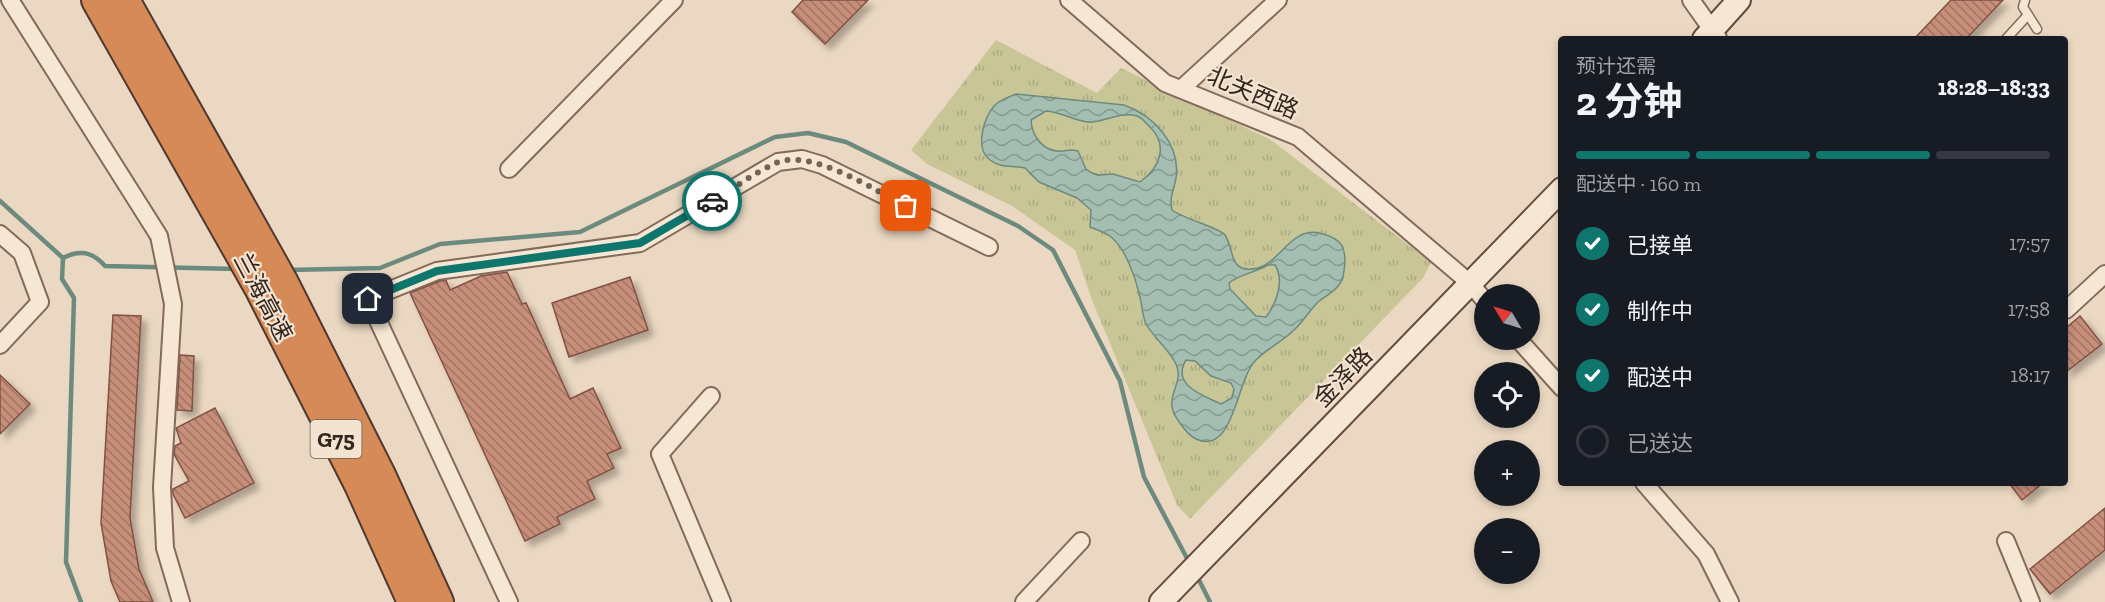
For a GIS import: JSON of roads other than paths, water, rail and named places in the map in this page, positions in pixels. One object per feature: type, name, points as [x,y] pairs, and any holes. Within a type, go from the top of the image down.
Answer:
[{"type":"highway","name":"兰海高速","points":[[96,0],[247,240],[283,281],[381,475],[439,602]]},
{"type":"highway","name":"兰海高速","points":[[125,0],[247,240],[254,279],[359,485],[412,602]]},
{"type":"main road","points":[[1712,36],[1739,0]]},
{"type":"main road","name":"金泽路","points":[[1485,284],[1558,194]]},
{"type":"main road","name":"金泽路","points":[[1161,602],[1474,297]]},
{"type":"street","points":[[10,0],[159,236],[173,304],[162,487],[165,548],[181,602]]},
{"type":"street","points":[[509,169],[674,0]]},
{"type":"street","name":"北关西路","points":[[1069,0],[1165,83],[1298,137],[1474,290]]},
{"type":"street","points":[[1180,89],[1278,0]]},
{"type":"street","points":[[1691,0],[1712,36]]},
{"type":"street","points":[[509,602],[368,299],[437,271],[640,243],[778,162],[802,159],[822,165],[989,247]]},
{"type":"street","points":[[0,234],[22,253],[40,302],[0,345]]},
{"type":"street","points":[[2068,308],[2105,274]]},
{"type":"street","points":[[1528,350],[1558,384]]},
{"type":"street","points":[[711,396],[660,454],[722,602]]},
{"type":"street","points":[[1647,486],[1706,554],[1731,602]]},
{"type":"street","points":[[2006,541],[2031,602]]},
{"type":"street","points":[[1024,602],[1081,542]]},
{"type":"lane","points":[[2025,0],[2023,7],[2037,29]]},
{"type":"lane","points":[[2009,36],[2027,16]]},
{"type":"water","points":[[1016,94],[1124,105],[1145,116],[1163,132],[1174,154],[1176,178],[1171,197],[1172,210],[1222,232],[1228,241],[1234,260],[1242,268],[1258,268],[1266,264],[1295,239],[1312,232],[1331,237],[1342,246],[1345,266],[1339,285],[1318,302],[1289,334],[1255,361],[1243,384],[1233,414],[1219,437],[1209,441],[1196,439],[1185,430],[1174,414],[1172,399],[1178,379],[1176,364],[1146,324],[1135,279],[1121,248],[1109,235],[1090,227],[1091,210],[1077,198],[1039,182],[1025,168],[998,165],[985,155],[982,148],[982,132],[987,117],[997,103]],"holes":[[[1046,111],[1087,122],[1124,115],[1138,117],[1155,132],[1159,140],[1160,155],[1153,169],[1140,182],[1113,174],[1092,173],[1086,169],[1078,151],[1056,151],[1040,143],[1031,120]],[[1268,265],[1275,265],[1279,278],[1278,292],[1266,317],[1256,316],[1230,289],[1229,283]],[[1186,360],[1195,361],[1211,376],[1231,383],[1234,389],[1232,398],[1221,404],[1198,393],[1185,383],[1182,369]]]},
{"type":"waterway","points":[[288,270],[380,268],[440,244],[580,232],[775,137],[808,133],[846,142],[1018,226],[1053,250],[1120,381],[1144,477],[1190,564]]},
{"type":"waterway","points":[[0,201],[63,258]]},
{"type":"waterway","points":[[63,258],[75,253],[86,253],[105,266],[237,269]]},
{"type":"waterway","points":[[63,258],[62,279],[74,298],[66,562],[81,602]]},
{"type":"waterway","points":[[1197,576],[1210,602]]}]
